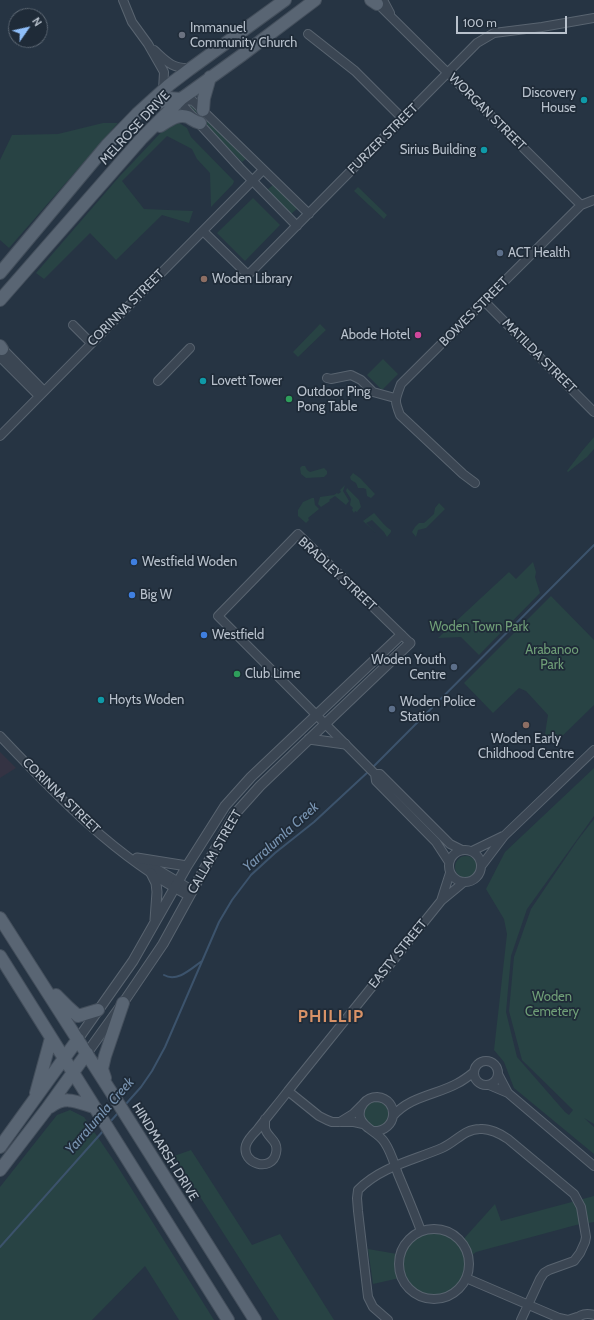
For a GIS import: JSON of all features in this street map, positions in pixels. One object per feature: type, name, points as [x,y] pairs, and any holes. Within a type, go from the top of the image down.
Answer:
[{"type":"main road","name":"MELROSE DRIVE","points":[[0,273],[120,130],[163,90],[190,68],[285,0]]},
{"type":"main road","name":"MELROSE DRIVE","points":[[0,300],[142,138],[181,99],[315,0]]},
{"type":"main road","points":[[151,102],[159,103],[168,98],[181,99],[180,91],[190,68]]},
{"type":"main road","points":[[202,110],[210,77]]},
{"type":"main road","points":[[142,138],[170,119],[181,116],[188,117],[200,123]]},
{"type":"main road","name":"HINDMARSH DRIVE","points":[[1,921],[87,1053],[255,1320]]},
{"type":"main road","points":[[0,956],[228,1320]]},
{"type":"main road","points":[[34,970],[78,1016],[98,1010]]},
{"type":"main road","points":[[106,1084],[102,1069],[123,1003]]},
{"type":"main road","points":[[34,1100],[51,1038]]},
{"type":"main road","points":[[0,1147],[78,1039]]},
{"type":"main road","points":[[0,1170],[87,1053]]},
{"type":"main road","points":[[46,1110],[62,1100],[71,1100],[96,1110]]},
{"type":"street","points":[[123,0],[132,22],[148,44],[164,72],[163,90]]},
{"type":"street","name":"WORGAN STREET","points":[[376,1],[581,205]]},
{"type":"street","name":"FURZER STREET","points":[[202,231],[248,275],[477,43],[494,33],[594,18]]},
{"type":"street","points":[[308,34],[355,71],[403,119]]},
{"type":"street","points":[[148,44],[171,65],[181,69],[190,68]]},
{"type":"street","points":[[181,99],[193,101],[309,214]]},
{"type":"street","points":[[181,99],[185,108],[297,226]]},
{"type":"street","name":"CORINNA STREET","points":[[0,436],[263,170]]},
{"type":"street","name":"BOWES STREET","points":[[395,398],[401,384],[484,301],[581,205],[594,200]]},
{"type":"street","name":"MATILDA STREET","points":[[484,301],[594,412]]},
{"type":"street","points":[[73,325],[91,343]]},
{"type":"street","points":[[158,381],[190,348]]},
{"type":"street","points":[[1,349],[42,394]]},
{"type":"street","points":[[328,378],[331,380],[350,376],[361,380],[373,392],[395,398],[395,404],[400,415],[463,474],[475,483]]},
{"type":"street","name":"BRADLEY STREET","points":[[316,716],[218,616],[298,534],[410,644]]},
{"type":"street","name":"CALLAM STREET","points":[[78,1039],[133,961],[187,866],[225,806],[251,777],[401,635]]},
{"type":"street","name":"CALLAM STREET","points":[[87,1053],[163,944],[234,815],[260,786],[410,644]]},
{"type":"street","points":[[316,716],[365,765],[375,774],[380,774],[450,844],[462,850],[472,851],[479,856],[482,865]]},
{"type":"street","name":"CORINNA STREET","points":[[0,736],[100,835],[151,873],[191,893]]},
{"type":"street","points":[[309,739],[345,744]]},
{"type":"street","points":[[462,850],[454,854],[449,862],[450,873],[456,879],[469,882],[475,880],[479,876],[482,865],[504,836],[594,750]]},
{"type":"street","points":[[375,774],[376,781],[436,842],[449,862]]},
{"type":"street","points":[[472,851],[504,836]]},
{"type":"street","name":"CORINNA STREET","points":[[124,854],[137,858],[176,885]]},
{"type":"street","points":[[137,858],[187,866]]},
{"type":"street","points":[[151,873],[156,882],[158,892],[154,925]]},
{"type":"street","name":"EASTY STREET","points":[[441,901],[450,873]]},
{"type":"street","name":"EASTY STREET","points":[[265,1119],[265,1130],[274,1141],[276,1151],[272,1160],[264,1165],[258,1165],[250,1160],[246,1151],[248,1141],[265,1119],[441,901],[464,882]]},
{"type":"street","points":[[373,1131],[383,1130],[398,1110],[412,1101],[458,1083],[474,1072],[477,1065],[483,1061],[494,1064],[508,1093]]},
{"type":"street","points":[[474,1072],[475,1078],[480,1083]]},
{"type":"street","points":[[489,1085],[496,1081],[498,1074]]},
{"type":"street","points":[[458,1083],[480,1083],[508,1093],[594,1166]]},
{"type":"street","points":[[288,1091],[319,1116],[332,1122],[354,1122],[363,1124],[384,1141],[389,1149],[421,1231]]},
{"type":"street","points":[[339,1122],[353,1114],[369,1099],[374,1097],[379,1097],[388,1102],[412,1101]]},
{"type":"street","points":[[388,1102],[393,1111],[388,1133],[389,1149]]},
{"type":"street","points":[[362,1106],[360,1115],[363,1124]]},
{"type":"street","points":[[388,1320],[373,1307],[368,1297],[357,1198],[358,1190],[370,1178],[395,1166],[443,1148],[467,1132],[480,1129],[485,1129],[502,1135],[508,1139],[574,1194],[581,1207],[586,1237],[580,1253],[574,1261],[544,1273],[521,1320]]},
{"type":"street","points":[[427,1229],[439,1229],[451,1233],[460,1241],[466,1251],[469,1269],[466,1278],[460,1288],[450,1296],[444,1298],[426,1299],[410,1291],[401,1278],[399,1258],[405,1244],[412,1236],[427,1229]]},
{"type":"street","points":[[466,1278],[560,1319],[576,1319],[590,1315],[594,1308]]},
{"type":"shaded area","points":[[0,752],[16,768],[0,778]]},
{"type":"green space","points":[[192,104],[246,159],[242,162],[188,108]]},
{"type":"green space","points":[[176,121],[187,128],[191,137],[234,181],[233,184],[211,207],[210,173],[197,159],[192,149],[167,136],[122,181],[144,209],[193,211],[189,223],[162,215],[116,260],[90,233],[44,279],[36,273],[119,177],[169,124]]},
{"type":"green space","points":[[103,123],[118,123],[9,248],[0,240],[0,160],[12,135],[58,134]]},
{"type":"green space","points":[[274,184],[298,208],[291,214],[267,190]]},
{"type":"green space","points":[[358,187],[387,215],[384,219],[354,191]]},
{"type":"green space","points":[[253,198],[280,225],[245,261],[217,233]]},
{"type":"green space","points":[[320,324],[326,330],[298,357],[293,352]]},
{"type":"green space","points":[[383,359],[398,374],[382,390],[367,375]]},
{"type":"green space","points":[[594,437],[594,449],[587,457],[568,472],[567,471]]},
{"type":"green space","points":[[305,466],[310,472],[324,468],[327,471],[327,474],[324,477],[306,478],[301,474],[300,468]]},
{"type":"green space","points":[[353,473],[360,478],[375,494],[371,498],[367,496],[366,489],[358,488],[356,483],[351,480],[350,477]]},
{"type":"green space","points":[[345,485],[343,491],[349,501],[346,505],[335,496],[321,507],[318,504],[320,497],[338,494]]},
{"type":"green space","points":[[347,488],[359,500],[361,507],[357,512],[355,511],[354,513],[352,510],[353,508],[350,505],[351,499],[346,491]]},
{"type":"green space","points":[[314,498],[315,505],[319,509],[308,518],[309,520],[306,523],[298,516],[298,510],[303,502]]},
{"type":"green space","points":[[439,503],[445,509],[426,528],[418,530],[416,537],[412,532],[415,527],[419,523],[424,523],[434,514],[435,508]]},
{"type":"green space","points":[[374,513],[384,525],[391,530],[387,537],[372,520],[366,523],[377,534],[363,521]]},
{"type":"green space","name":"Woden Town Park","points":[[533,562],[536,572],[535,577],[540,593],[479,655],[461,637],[438,638],[509,572],[516,579]]},
{"type":"green space","name":"Arabanoo Park","points":[[551,596],[594,640],[594,705],[554,744],[545,734],[548,715],[526,691],[519,688],[493,713],[464,683]]},
{"type":"green space","name":"Woden Cemetery","points":[[594,768],[594,816],[527,909],[511,956],[506,1012],[517,1057],[569,1115],[573,1110],[522,1060],[509,1011],[514,957],[531,909],[577,841],[594,819],[594,1124],[584,1118],[594,1127],[594,1154],[514,1088],[504,1062],[494,1050],[507,934],[504,919],[486,889],[505,852]]},
{"type":"green space","points":[[466,856],[474,859],[477,867],[474,875],[466,878],[458,875],[455,867],[458,859]]},
{"type":"green space","points":[[378,1099],[388,1105],[390,1123],[378,1130],[362,1119],[363,1110],[367,1103]]},
{"type":"green space","points":[[70,1110],[84,1117],[116,1164],[214,1320],[179,1320],[145,1266],[92,1320],[0,1320],[0,1187],[57,1115]]},
{"type":"green space","points":[[191,1150],[252,1245],[280,1234],[334,1320],[279,1320],[174,1156]]},
{"type":"green space","points":[[594,1196],[594,1222],[576,1225],[476,1252],[468,1259],[464,1281],[458,1288],[448,1295],[434,1298],[427,1297],[414,1290],[404,1277],[373,1284],[368,1249],[403,1255],[411,1242],[417,1237],[426,1233],[440,1231],[449,1234],[460,1243],[495,1204],[501,1221]]},
{"type":"waterway","name":"Yarralumla Creek","points":[[372,768],[594,545]]},
{"type":"waterway","name":"Yarralumla Creek","points":[[125,1105],[141,1087],[152,1071],[165,1047],[219,922],[232,900],[251,875],[275,853],[314,822],[369,771]]},
{"type":"waterway","points":[[164,975],[169,977],[179,976],[189,971],[202,961]]},
{"type":"waterway","name":"Yarralumla Creek","points":[[109,1123],[118,1113]]},
{"type":"waterway","name":"Yarralumla Creek","points":[[0,1247],[104,1130]]},
{"type":"place","name":"Immanuel Community Church","points":[[182,35]]},
{"type":"place","name":"Discovery House","points":[[584,100]]},
{"type":"place","name":"Sirius Building","points":[[484,150]]},
{"type":"place","name":"ACT Health","points":[[500,253]]},
{"type":"place","name":"Woden Library","points":[[204,279]]},
{"type":"place","name":"Abode Hotel","points":[[418,335]]},
{"type":"place","name":"Lovett Tower","points":[[203,381]]},
{"type":"place","name":"Outdoor Ping Pong Table","points":[[289,399]]},
{"type":"place","name":"Westfield Woden","points":[[134,562]]},
{"type":"place","name":"Big W","points":[[132,595]]},
{"type":"place","name":"Westfield","points":[[204,635]]},
{"type":"place","name":"Woden Youth Centre","points":[[454,667]]},
{"type":"place","name":"Club Lime","points":[[237,674]]},
{"type":"place","name":"Hoyts Woden","points":[[101,700]]},
{"type":"place","name":"Woden Police Station","points":[[392,709]]},
{"type":"place","name":"Woden Early Childhood Centre","points":[[526,725]]},
{"type":"district","name":"PHILLIP","points":[[331,1017]]}]
